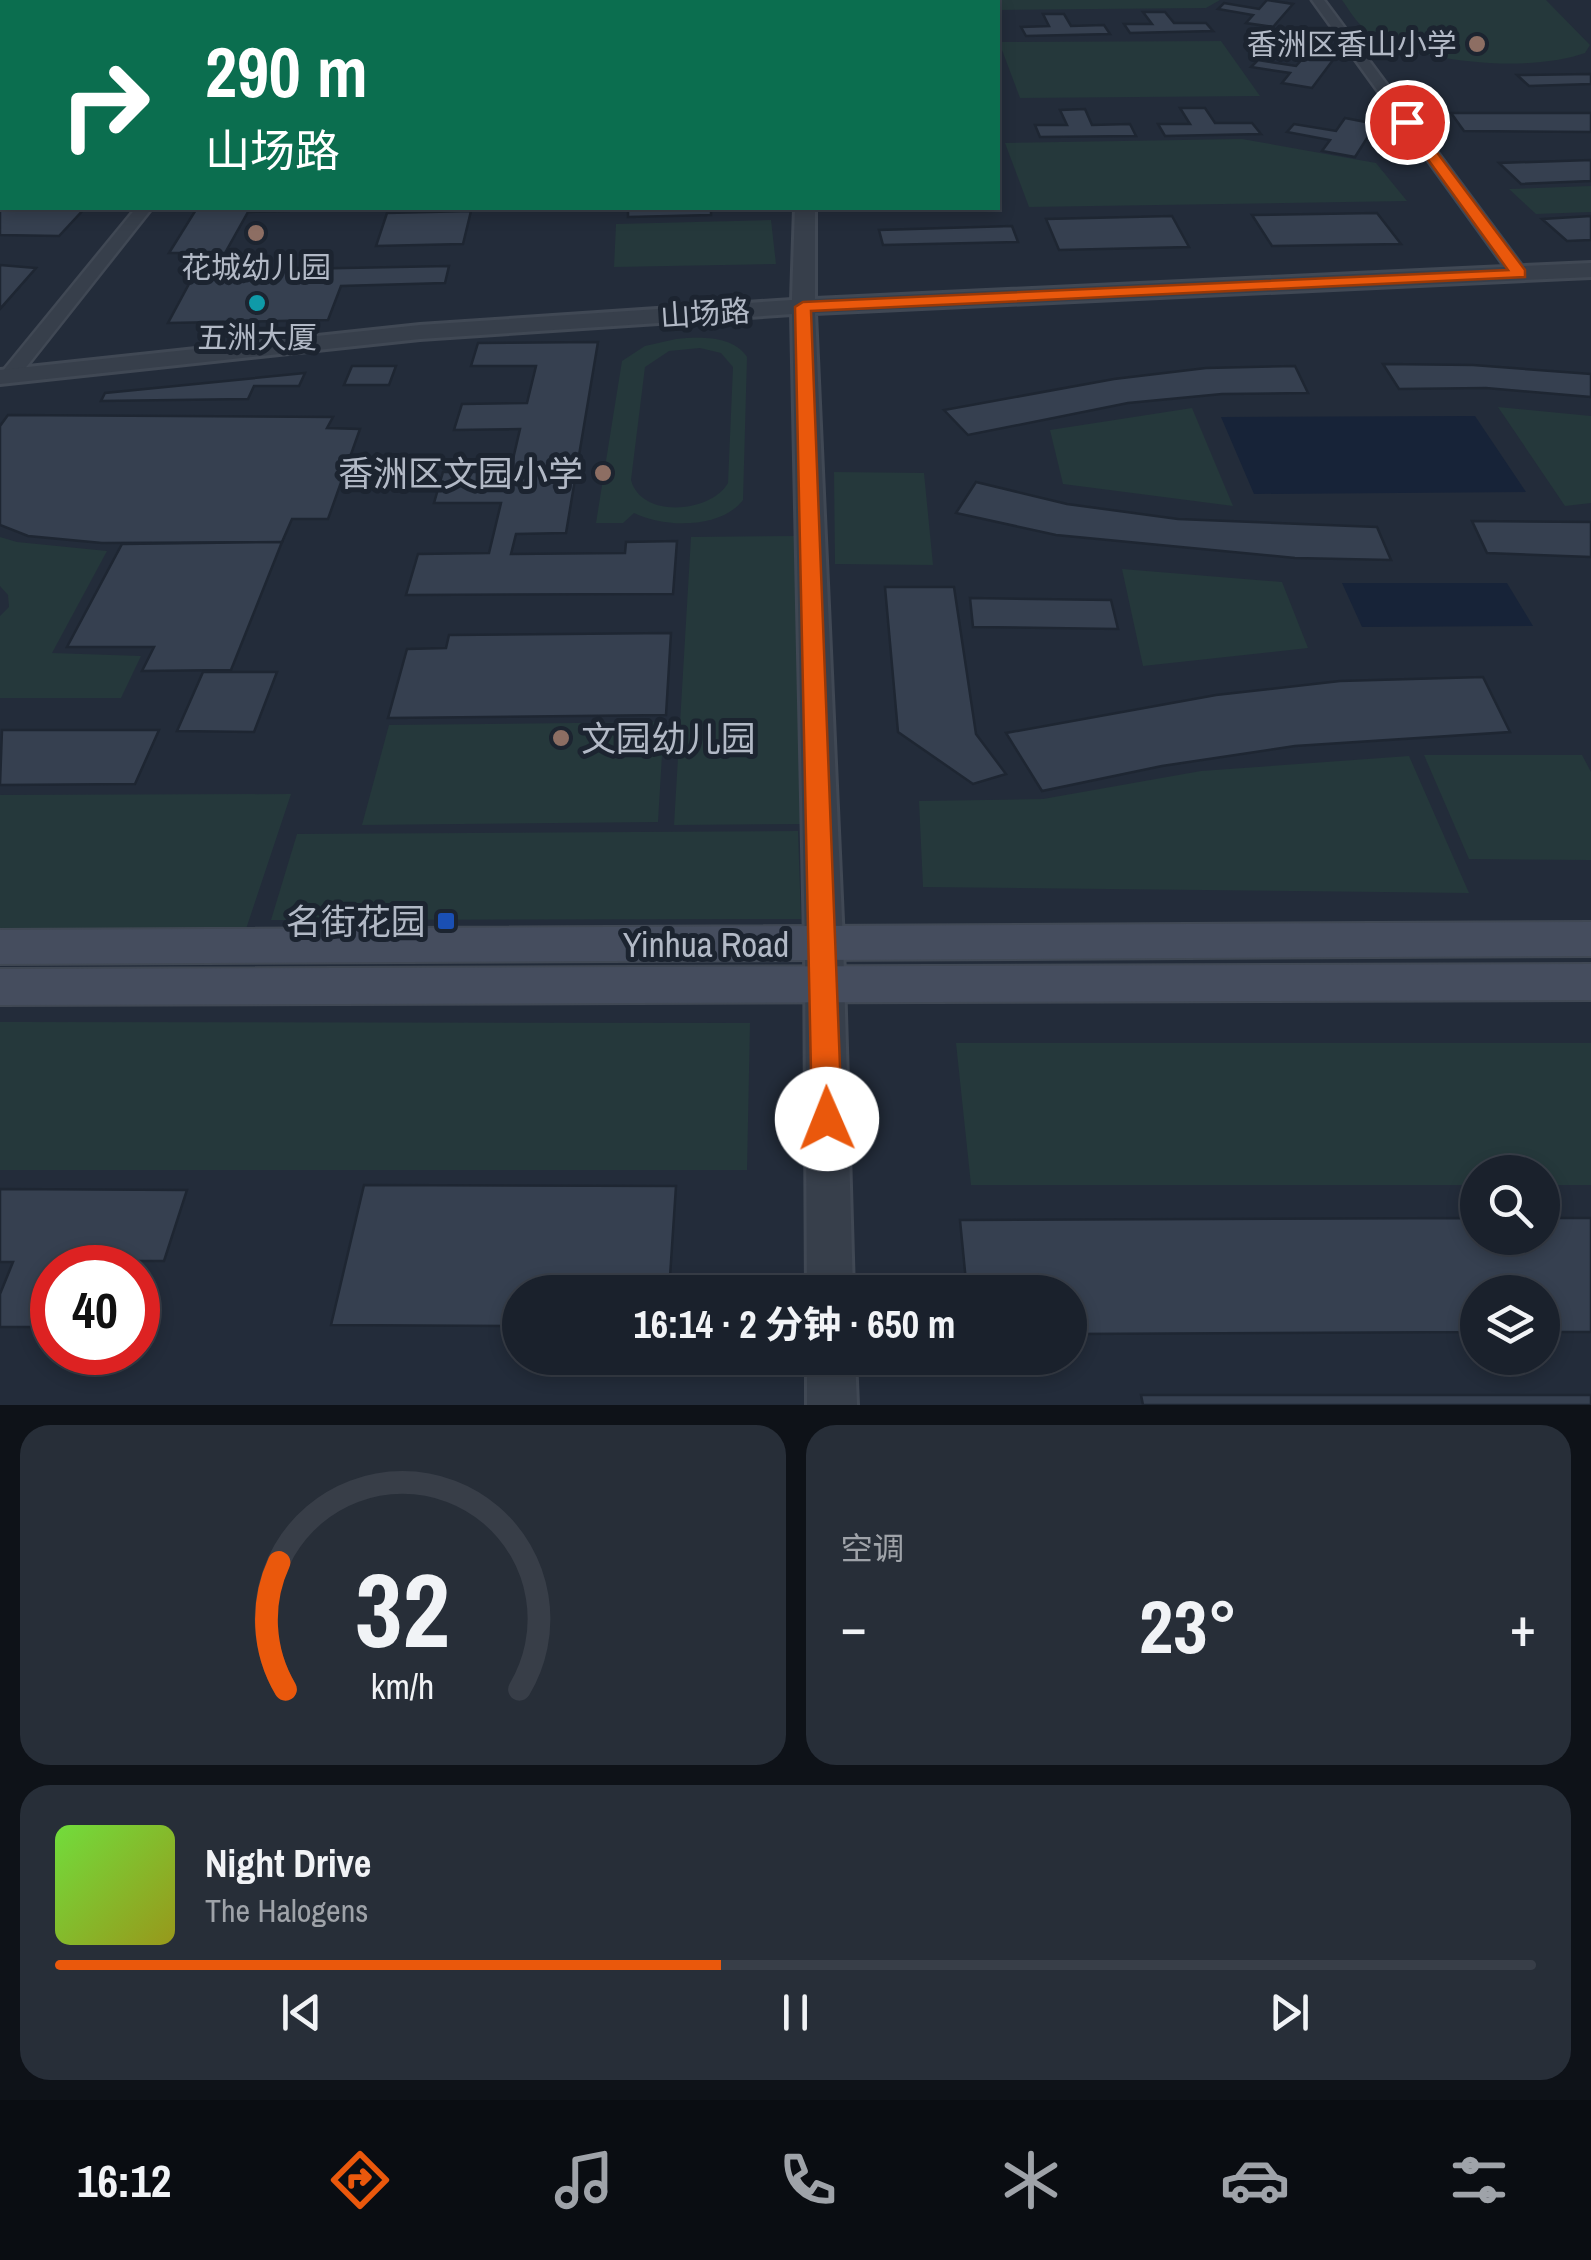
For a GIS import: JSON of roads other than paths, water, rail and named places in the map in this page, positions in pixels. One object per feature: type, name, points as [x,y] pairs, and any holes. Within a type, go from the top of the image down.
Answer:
[{"type":"main road","name":"Yinhua Road","points":[[0,987],[1591,939]]},
{"type":"main road","name":"Yinhua Road","points":[[0,946],[1591,982]]},
{"type":"street","points":[[1318,0],[1519,274]]},
{"type":"street","points":[[5,376],[142,210]]},
{"type":"street","points":[[805,210],[803,307],[830,1275]]},
{"type":"street","name":"山场路","points":[[5,376],[420,332],[803,307],[1591,270]]},
{"type":"street","points":[[831,1375],[832,1405]]},
{"type":"water","points":[[1475,416],[1526,492],[1254,494],[1221,417]]},
{"type":"water","points":[[1342,583],[1507,583],[1533,626],[1362,627]]},
{"type":"place","name":"香洲区香山小学","points":[[1477,44]]},
{"type":"place","name":"花城幼儿园","points":[[256,233]]},
{"type":"place","name":"五洲大厦","points":[[257,303]]},
{"type":"place","name":"香洲区文园小学","points":[[603,473]]},
{"type":"place","name":"文园幼儿园","points":[[561,738]]},
{"type":"place","name":"名街花园","points":[[446,921]]}]
